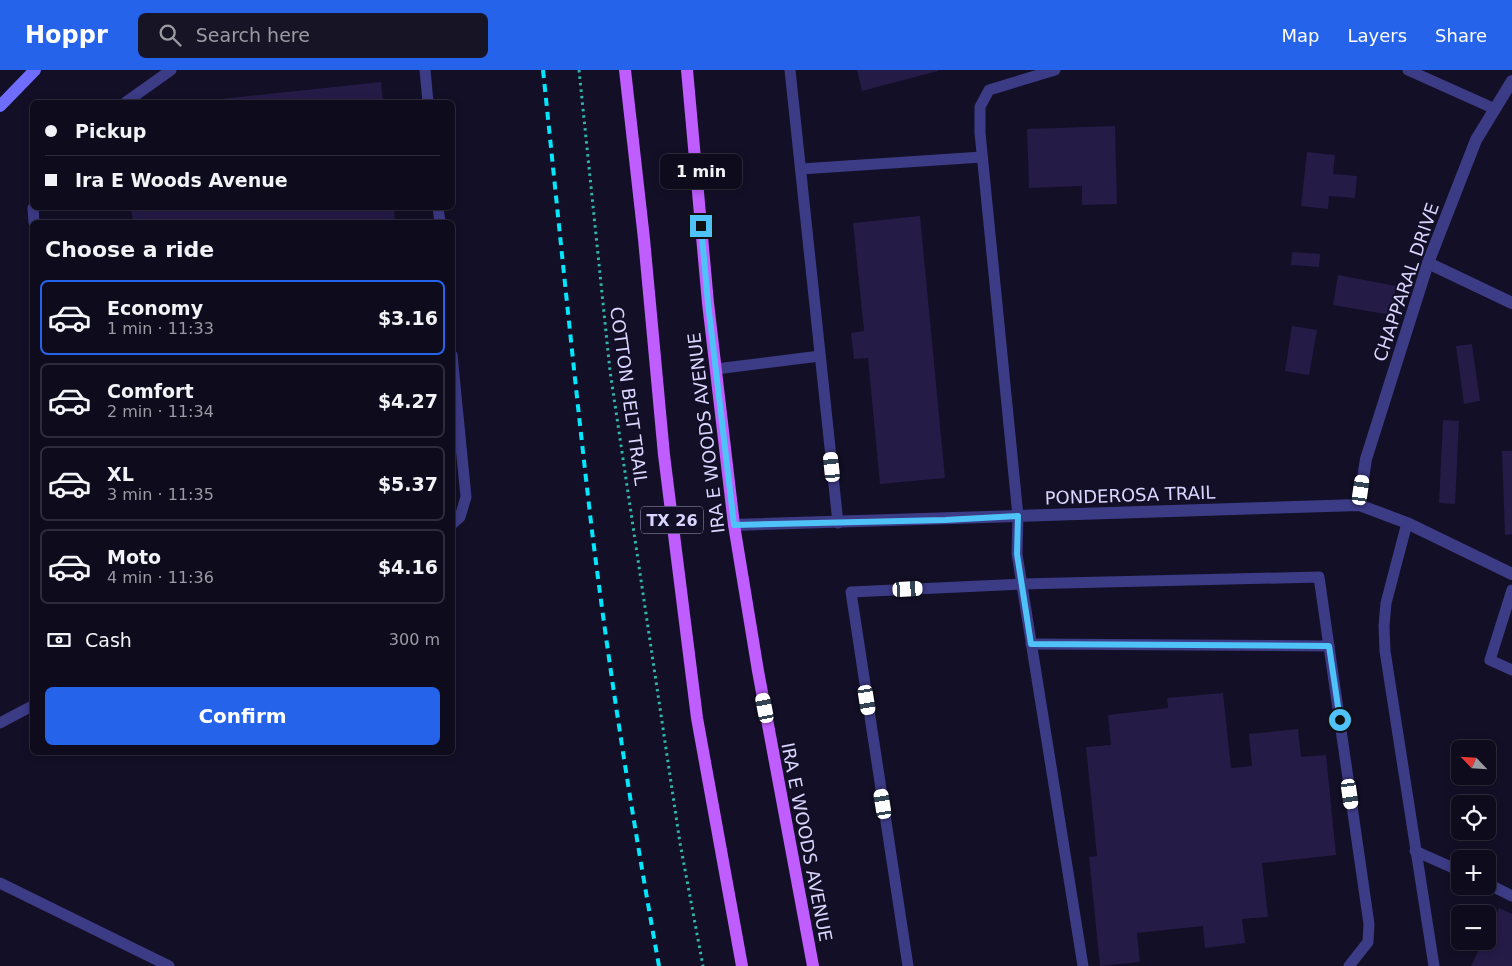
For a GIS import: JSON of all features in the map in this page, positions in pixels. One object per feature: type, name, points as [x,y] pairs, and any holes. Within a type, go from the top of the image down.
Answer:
[{"type":"main road","points":[[0,106],[35,70]]},
{"type":"main road","name":"TX 26","points":[[626,70],[664,455],[697,718],[742,966]]},
{"type":"main road","name":"IRA E WOODS AVENUE","points":[[687,70],[708,303],[734,525],[758,671],[813,966]]},
{"type":"street","name":"CHAPPARAL DRIVE","points":[[1359,505],[1366,459],[1428,262],[1476,140],[1511,86]]},
{"type":"street","points":[[1428,262],[1512,304]]},
{"type":"street","name":"PONDEROSA TRAIL","points":[[734,525],[945,520],[1359,505],[1407,522],[1512,574]]},
{"type":"lane","points":[[129,100],[171,70]]},
{"type":"lane","points":[[425,70],[428,100]]},
{"type":"lane","points":[[790,70],[838,522]]},
{"type":"lane","points":[[1055,70],[989,90],[980,107],[980,133],[1018,516],[1017,554],[1083,966]]},
{"type":"lane","points":[[1408,70],[1495,109]]},
{"type":"lane","points":[[801,169],[982,157]]},
{"type":"lane","points":[[716,369],[820,356]]},
{"type":"lane","points":[[455,385],[466,497],[460,517],[455,521]]},
{"type":"lane","points":[[1407,522],[1388,596],[1384,626],[1385,650],[1434,966]]},
{"type":"lane","points":[[908,966],[851,592],[1021,584],[1319,577],[1369,924],[1368,942],[1349,966]]},
{"type":"lane","points":[[1512,590],[1490,660],[1512,670]]},
{"type":"lane","points":[[1031,644],[1329,646]]},
{"type":"lane","points":[[0,722],[30,707]]},
{"type":"lane","points":[[1415,851],[1451,868]]},
{"type":"lane","points":[[0,883],[169,966]]},
{"type":"lane","points":[[1496,888],[1512,896]]},
{"type":"path","name":"COTTON BELT TRAIL","points":[[579,70],[610,371],[680,843],[703,966]]},
{"type":"building","points":[[857,70],[938,70],[938,71],[862,91]]},
{"type":"building","points":[[381,82],[383,100],[212,100]]},
{"type":"building","points":[[1115,126],[1117,204],[1082,205],[1082,186],[1029,188],[1027,129]]},
{"type":"building","points":[[1307,152],[1335,155],[1333,174],[1357,176],[1355,198],[1329,196],[1328,209],[1301,206]]},
{"type":"building","points":[[131,210],[394,210],[395,220],[133,220]]},
{"type":"building","points":[[920,216],[945,478],[880,484],[868,358],[854,359],[851,333],[864,331],[853,223]]},
{"type":"building","points":[[1292,252],[1320,254],[1319,267],[1291,265]]},
{"type":"building","points":[[1338,275],[1396,286],[1391,315],[1333,305]]},
{"type":"building","points":[[1292,326],[1317,330],[1309,375],[1285,371]]},
{"type":"building","points":[[1472,344],[1480,401],[1464,404],[1456,346]]},
{"type":"building","points":[[1443,420],[1459,421],[1455,504],[1439,503]]},
{"type":"building","points":[[1502,451],[1512,451],[1512,534],[1505,535]]},
{"type":"building","points":[[1223,693],[1231,768],[1252,766],[1249,734],[1298,729],[1301,757],[1326,755],[1336,855],[1262,863],[1268,917],[1242,919],[1245,943],[1205,948],[1203,926],[1137,933],[1140,962],[1100,966],[1089,857],[1097,856],[1086,747],[1111,745],[1108,715],[1168,708],[1167,698]]},
{"type":"building","points":[[1499,908],[1512,914],[1512,966],[1471,966],[1479,950],[1496,950],[1496,915]]},
{"type":"railway","points":[[543,70],[579,416],[606,640],[622,749],[659,966]]},
{"type":"route","points":[[701,226],[734,525],[945,520],[1018,516],[1017,554],[1031,644],[1329,646],[1340,720]]}]
